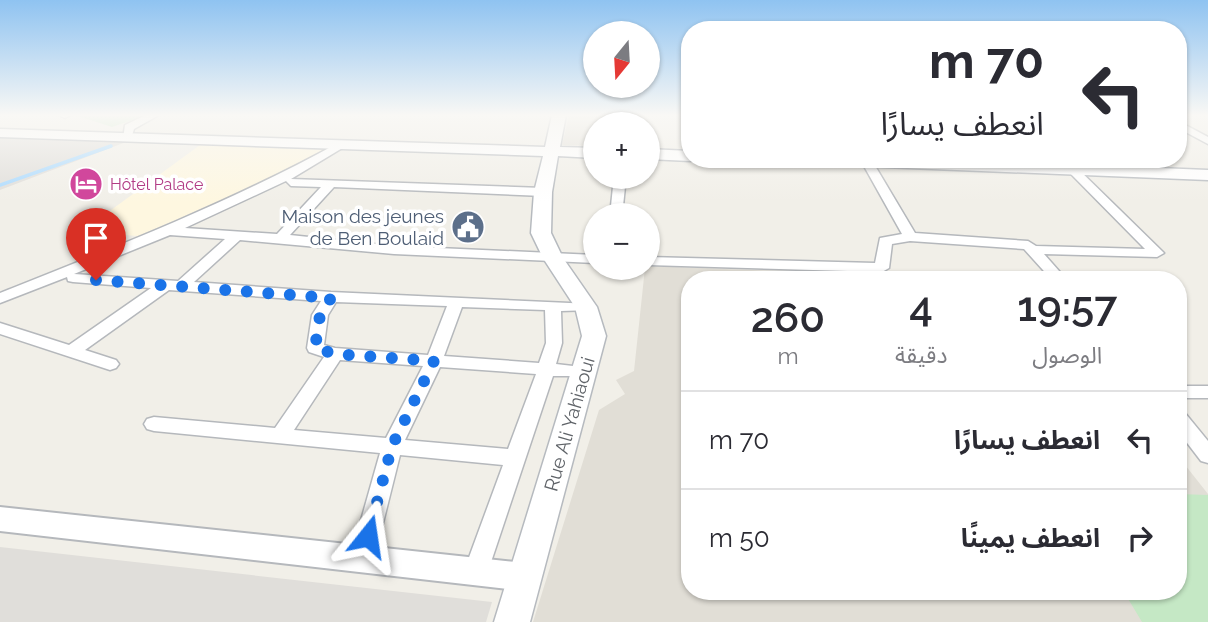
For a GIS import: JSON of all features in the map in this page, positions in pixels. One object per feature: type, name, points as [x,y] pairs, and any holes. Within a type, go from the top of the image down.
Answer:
[{"type":"main road","points":[[345,144],[583,153]]},
{"type":"main road","name":"Rue Ali Yahiaoui","points":[[512,622],[594,336],[586,307],[553,258],[541,233],[543,192],[553,144]]},
{"type":"main road","points":[[660,155],[681,156]]},
{"type":"main road","points":[[1070,168],[1208,175]]},
{"type":"street","points":[[0,298],[168,232],[283,178],[344,144]]},
{"type":"street","points":[[871,168],[910,237]]},
{"type":"street","points":[[660,261],[882,268],[886,242],[910,237],[1011,243],[1036,250],[1157,253],[1070,168]]},
{"type":"street","points":[[291,182],[334,189],[484,198],[512,193],[543,192]]},
{"type":"street","points":[[280,238],[334,189]]},
{"type":"street","points":[[168,232],[280,238],[394,250],[583,259]]},
{"type":"street","points":[[69,352],[172,286],[236,236]]},
{"type":"street","points":[[1036,250],[1053,271]]},
{"type":"street","points":[[73,278],[331,298],[586,307]]},
{"type":"street","points":[[331,298],[320,315],[315,348],[335,354],[584,372]]},
{"type":"street","points":[[362,559],[392,446],[434,361],[456,303]]},
{"type":"street","points":[[476,572],[554,343],[553,306]]},
{"type":"street","points":[[0,328],[110,364]]},
{"type":"street","points":[[280,436],[335,354]]},
{"type":"street","points":[[1187,392],[1208,392]]},
{"type":"street","points":[[154,424],[515,458]]},
{"type":"street","points":[[1187,429],[1208,455]]},
{"type":"street","points":[[0,519],[526,577]]},
{"type":"shaded area","points":[[0,144],[121,144],[0,190]]},
{"type":"shaded area","points":[[200,145],[326,150],[308,163],[138,236],[81,232]]},
{"type":"shaded area","points":[[660,266],[774,271],[681,271],[681,600],[1187,600],[1187,467],[1208,494],[1208,622],[533,622],[599,410],[625,394],[616,380],[634,371],[644,280],[660,280]]},
{"type":"shaded area","points":[[0,547],[492,602],[486,622],[0,622]]},
{"type":"green space","points":[[1187,494],[1208,495],[1208,622],[1142,622],[1129,600],[1187,600]]},
{"type":"waterway","points":[[0,185],[111,146]]},
{"type":"place","name":"Hôtel Palace","points":[[86,184]]},
{"type":"place","name":"Maison des jeunes de Ben Boulaid","points":[[468,227]]},
{"type":"route","points":[[96,280],[331,298],[320,315],[315,348],[335,354],[434,361],[392,446],[368,536]]}]
